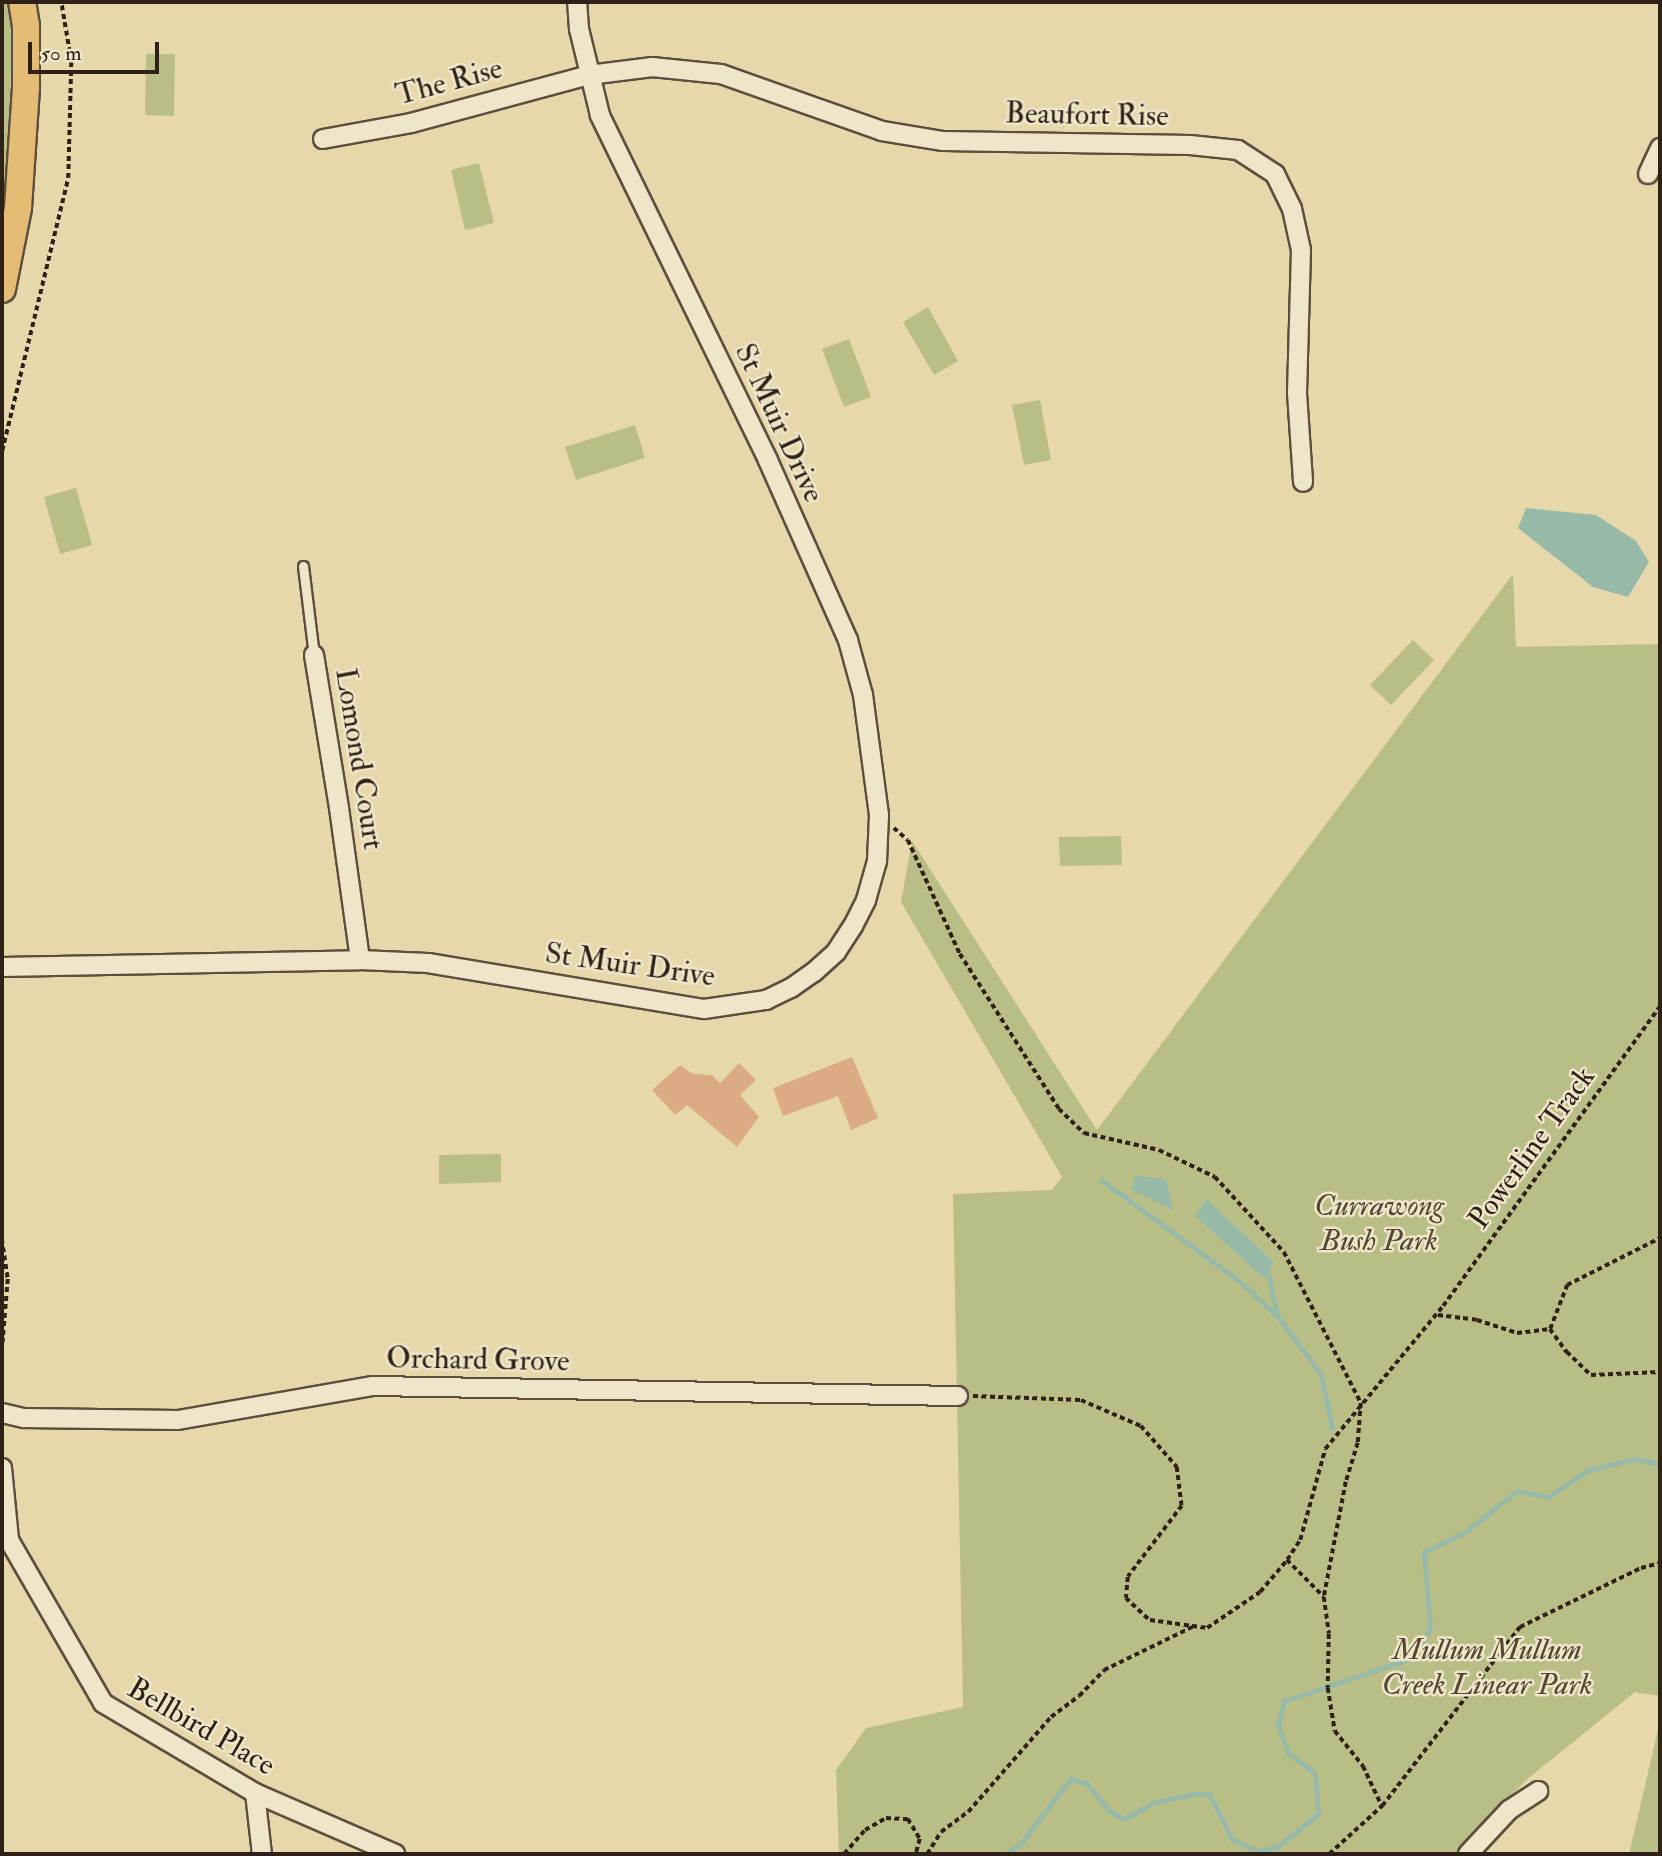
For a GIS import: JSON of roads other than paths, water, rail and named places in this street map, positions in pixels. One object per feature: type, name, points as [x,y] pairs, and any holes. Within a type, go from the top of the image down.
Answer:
[{"type":"main road","points":[[2,289],[18,208],[26,86],[26,26],[22,2]]},
{"type":"street","name":"St Muir Drive","points":[[2,967],[360,960],[428,963],[704,1009],[766,1000],[814,972],[836,952],[853,926],[866,900],[877,861],[879,815],[863,695],[848,640],[768,460],[600,115],[579,29],[577,2]]},
{"type":"street","name":"Beaufort Rise","points":[[589,75],[652,67],[720,74],[882,131],[943,141],[1190,145],[1238,150],[1275,174],[1292,209],[1301,250],[1297,393],[1303,482]]},
{"type":"street","name":"The Rise","points":[[323,139],[411,123],[589,75]]},
{"type":"street","points":[[1648,174],[1660,148]]},
{"type":"street","name":"Lomond Court","points":[[314,655],[340,808],[360,960]]},
{"type":"street","name":"Orchard Grove","points":[[2,1413],[24,1418],[178,1420],[373,1386],[958,1396]]},
{"type":"street","name":"Bellbird Place","points":[[2,1468],[9,1540],[103,1703],[255,1793],[395,1854]]},
{"type":"street","points":[[1468,1854],[1509,1810],[1538,1791]]},
{"type":"street","points":[[255,1793],[262,1854]]},
{"type":"lane","name":"Lomond Court","points":[[303,566],[314,655]]},
{"type":"waterway","points":[[1101,1180],[1237,1279],[1277,1316],[1321,1374],[1332,1428]]},
{"type":"waterway","points":[[1268,1272],[1277,1316]]},
{"type":"waterway","points":[[1006,1854],[1021,1843],[1070,1779],[1087,1784],[1110,1811],[1124,1819],[1153,1803],[1191,1794],[1209,1794],[1232,1839],[1257,1851],[1277,1847],[1318,1814],[1315,1773],[1288,1753],[1278,1726],[1284,1701],[1412,1658],[1430,1628],[1424,1552],[1465,1532],[1517,1491],[1548,1497],[1588,1470],[1634,1459],[1660,1464]]},
{"type":"park label","name":"Currawong Bush Park","points":[[1379,1223]]},
{"type":"park label","name":"Mullum Mullum Creek Linear Park","points":[[1487,1667]]}]
